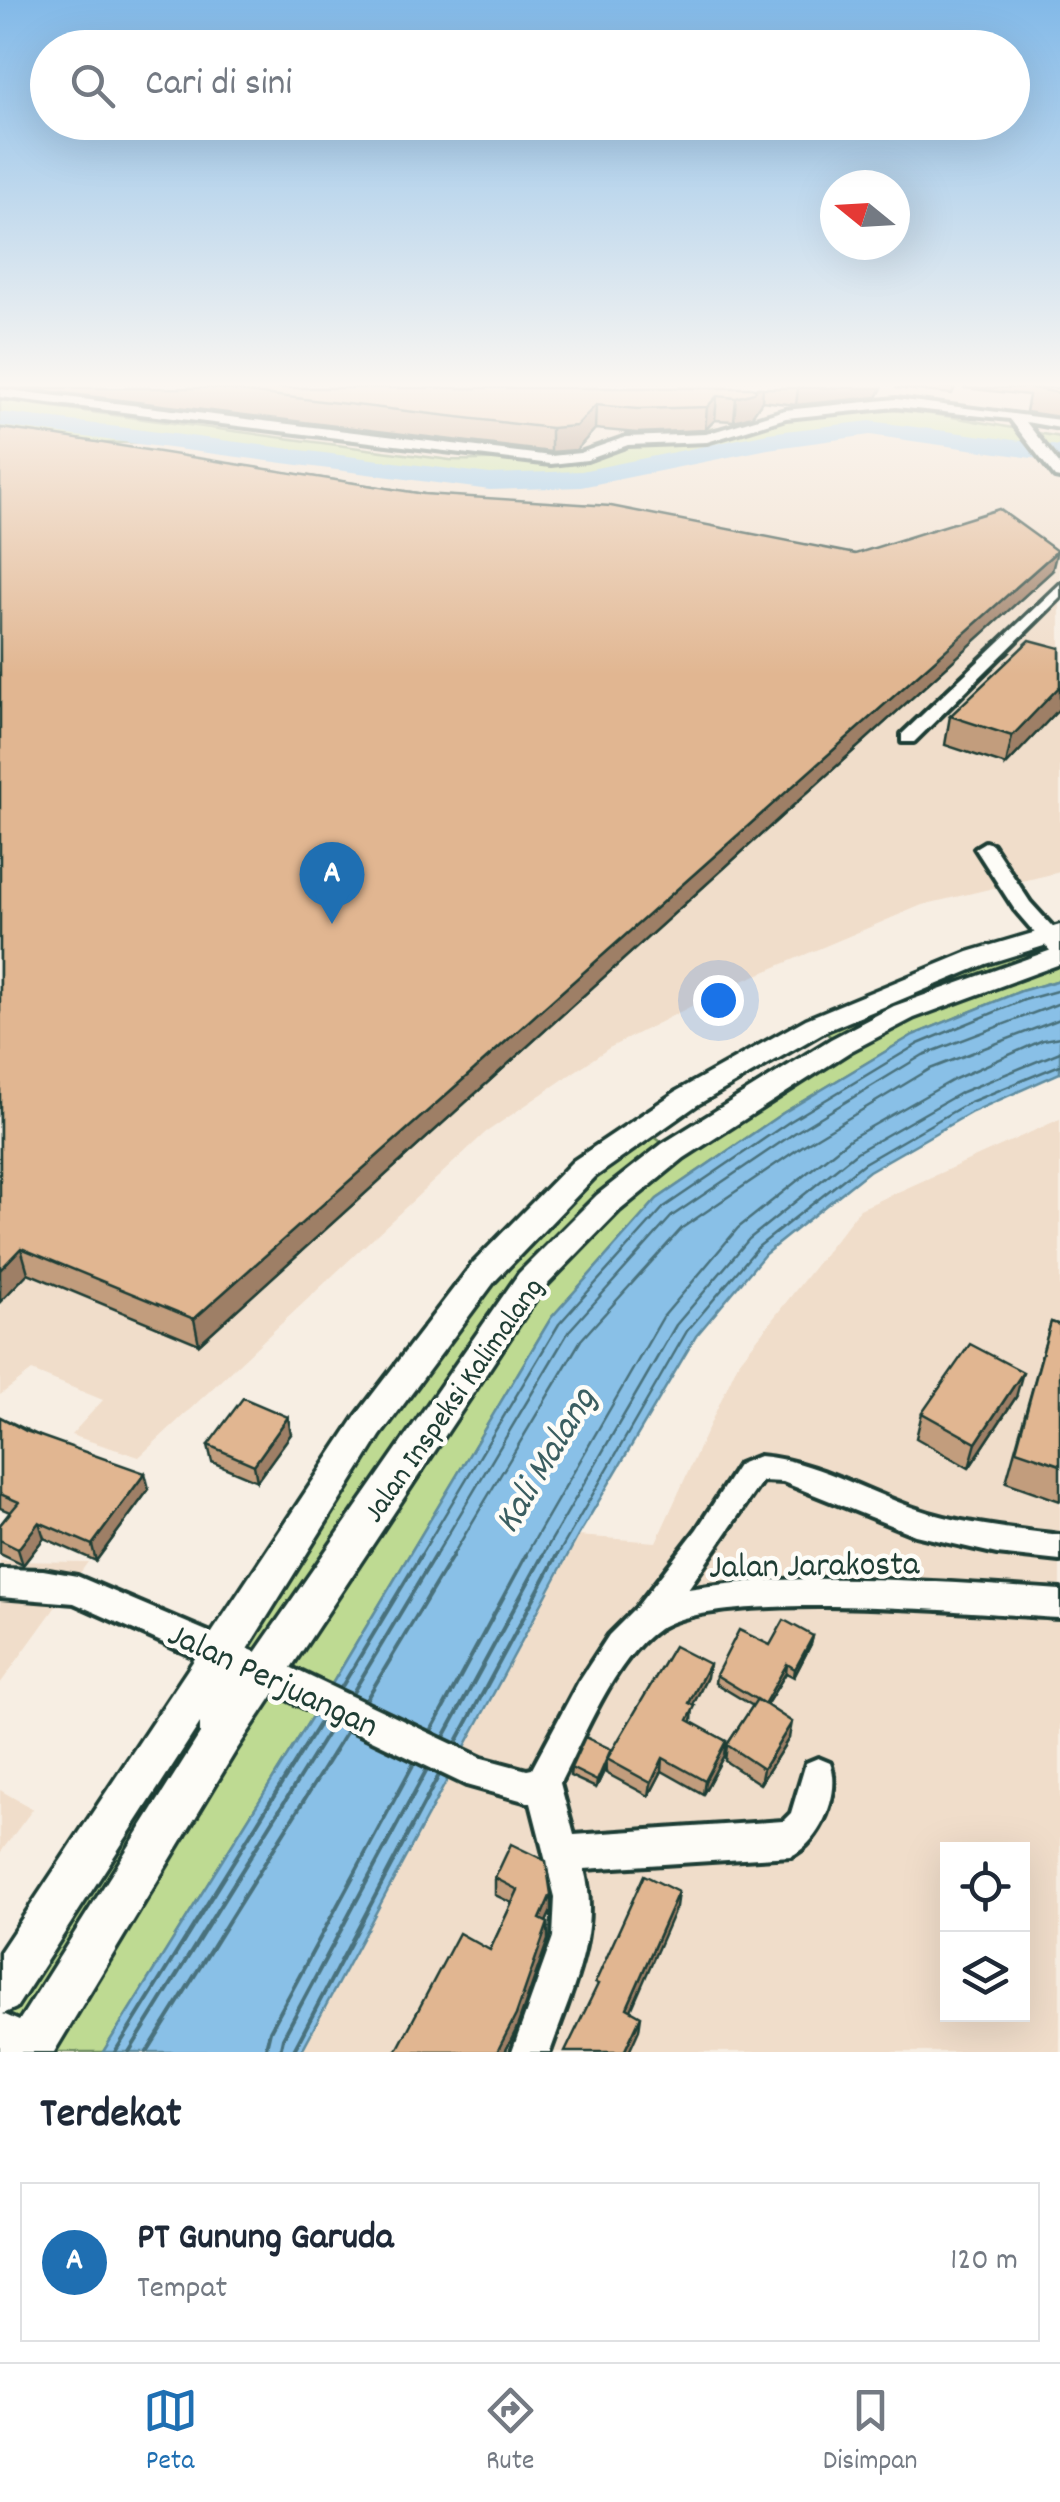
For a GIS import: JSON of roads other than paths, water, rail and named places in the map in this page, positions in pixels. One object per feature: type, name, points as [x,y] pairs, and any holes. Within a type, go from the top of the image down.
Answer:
[{"type":"main road","name":"Jalan Inspeksi Kalimalang","points":[[0,1992],[368,1426],[484,1272],[584,1169],[687,1098],[828,1035],[904,1012],[1057,943]]},
{"type":"main road","name":"Jalan Inspeksi Kalimalang","points":[[27,2052],[220,1738],[530,1282],[608,1204],[828,1035]]},
{"type":"main road","points":[[644,1129],[673,1151]]},
{"type":"main road","points":[[220,1738],[221,1655]]},
{"type":"main road","points":[[0,2036],[27,2052]]},
{"type":"street","points":[[908,738],[1060,589]]},
{"type":"street","points":[[986,848],[1022,906],[1057,943]]},
{"type":"street","points":[[531,2052],[571,1938],[573,1896],[543,1782],[612,1657],[708,1538],[749,1472],[758,1468],[785,1470],[916,1522],[997,1540],[1060,1548]]},
{"type":"street","name":"Jalan Perjuangan","points":[[0,1583],[77,1590],[265,1672],[478,1773],[527,1787],[543,1782]]},
{"type":"street","name":"Jalan Jarakosta","points":[[648,1616],[708,1600],[774,1594],[1060,1604]]},
{"type":"street","points":[[564,1853],[791,1838],[806,1822],[818,1775]]},
{"type":"water","name":"Kali Malang","points":[[1060,980],[1060,1073],[972,1112],[869,1171],[765,1254],[696,1336],[578,1536],[301,2052],[103,2052],[326,1694],[551,1318],[657,1199],[783,1113],[913,1035],[1021,991]]},
{"type":"place","name":"PT Gunung Garuda","points":[[332,924]]}]
